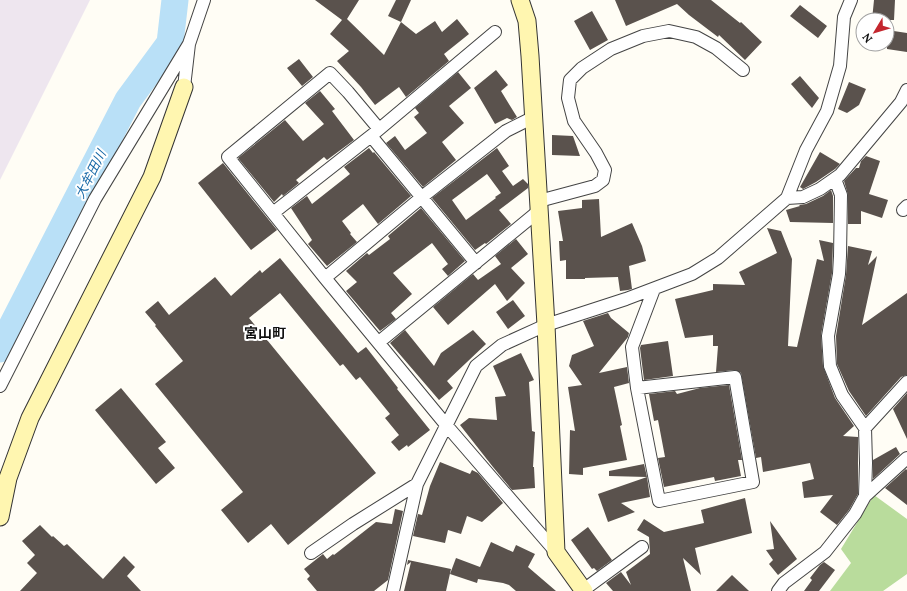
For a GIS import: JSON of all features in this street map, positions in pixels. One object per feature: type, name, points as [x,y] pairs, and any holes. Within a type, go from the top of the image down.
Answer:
[{"type":"street","points":[[0,517],[8,478],[30,418],[152,177],[184,87],[189,44],[204,0]]},
{"type":"street","points":[[520,0],[527,22],[534,117],[546,325],[556,552]]},
{"type":"street","points":[[393,591],[417,484],[476,366],[502,345],[546,325],[654,289],[692,274],[718,258],[787,198],[806,150],[827,110],[840,66],[844,17],[851,0]]},
{"type":"street","points":[[379,342],[476,263],[539,205],[595,186],[603,180],[605,170],[596,153],[574,121],[568,98],[570,80],[588,64],[611,49],[643,36],[669,31],[696,37],[716,48],[743,70]]},
{"type":"street","points":[[273,213],[375,132],[494,32]]},
{"type":"street","points":[[0,386],[95,199],[189,44]]},
{"type":"street","points":[[476,263],[422,197],[348,92],[330,73],[228,157],[447,426],[556,552],[583,591],[642,547]]},
{"type":"street","points":[[787,198],[803,197],[820,189],[840,175],[902,102],[907,90]]},
{"type":"street","points":[[325,278],[422,197],[506,131],[534,117]]},
{"type":"street","points":[[835,179],[841,195],[840,256],[839,274],[828,336],[830,366],[842,395],[865,428],[866,463],[864,496]]},
{"type":"street","points":[[637,388],[735,377],[753,482],[659,501],[637,388],[632,347],[654,289]]},
{"type":"street","points":[[865,428],[907,382]]},
{"type":"street","points":[[778,591],[784,583],[825,552],[855,514],[864,496],[907,458]]},
{"type":"street","points":[[311,553],[353,524],[417,484]]},
{"type":"shaded area","points":[[0,0],[90,0],[0,180]]},
{"type":"green space","points":[[874,495],[907,519],[907,574],[883,591],[830,591],[851,563],[841,549]]},
{"type":"building","points":[[315,0],[359,0],[347,19],[384,55],[401,22],[416,34],[435,21],[442,32],[457,19],[469,34],[444,54],[449,61],[406,97],[399,87],[375,105],[337,61],[349,51],[330,34],[342,20]]},
{"type":"building","points":[[396,0],[411,0],[401,22],[388,16]]},
{"type":"building","points":[[615,0],[711,0],[740,23],[741,22],[762,42],[745,60],[719,35],[718,37],[677,4],[626,26]]},
{"type":"building","points":[[874,0],[895,0],[894,12],[873,12]]},
{"type":"building","points":[[800,5],[827,26],[818,38],[790,16]]},
{"type":"building","points":[[592,11],[608,40],[590,50],[574,21]]},
{"type":"building","points":[[895,31],[907,33],[907,52],[895,50]]},
{"type":"building","points":[[299,59],[313,77],[302,86],[287,68]]},
{"type":"building","points":[[496,70],[508,85],[501,91],[517,117],[512,120],[507,118],[495,124],[474,88]]},
{"type":"building","points":[[458,72],[471,88],[449,106],[464,123],[442,142],[456,160],[423,187],[386,143],[395,136],[405,150],[427,133],[414,117],[419,113],[415,108]]},
{"type":"building","points":[[800,76],[819,98],[812,108],[791,84]]},
{"type":"building","points":[[849,82],[866,89],[859,105],[847,113],[838,109]]},
{"type":"building","points":[[320,91],[335,109],[332,111],[354,140],[327,160],[324,157],[296,180],[299,183],[283,196],[282,194],[274,202],[238,158],[285,120],[303,141],[324,124],[305,103]]},
{"type":"building","points":[[552,135],[573,136],[580,156],[552,155]]},
{"type":"building","points":[[369,148],[411,196],[378,224],[363,204],[342,221],[357,242],[327,266],[308,244],[312,240],[291,208],[307,196],[312,204],[350,174],[344,167]]},
{"type":"building","points":[[497,148],[509,166],[502,171],[513,186],[523,179],[528,184],[528,188],[499,210],[511,224],[486,244],[485,243],[475,250],[432,198]],"holes":[[[487,174],[501,193],[466,220],[452,200]]]},
{"type":"building","points":[[820,152],[840,164],[816,182],[803,189],[800,187]]},
{"type":"building","points":[[866,156],[880,161],[869,194],[888,200],[882,218],[861,211],[861,224],[848,224],[848,195],[844,181],[856,168],[859,168],[861,161]]},
{"type":"building","points":[[223,163],[277,230],[251,250],[198,183]]},
{"type":"building","points":[[831,190],[833,196],[833,223],[790,222],[786,210],[806,204],[823,196]]},
{"type":"building","points":[[599,199],[601,237],[632,223],[642,246],[646,261],[629,266],[632,289],[620,291],[618,277],[566,279],[566,260],[560,261],[559,241],[563,241],[558,211],[582,208],[582,200]]},
{"type":"building","points":[[421,208],[465,261],[448,276],[442,269],[448,264],[432,243],[393,273],[412,294],[391,313],[396,319],[380,331],[346,291],[357,282],[346,271],[367,253],[369,255],[390,239],[388,236]]},
{"type":"building","points":[[767,228],[781,231],[792,259],[788,346],[797,347],[817,259],[824,261],[819,240],[833,243],[832,273],[821,335],[823,366],[835,398],[854,426],[843,436],[858,437],[858,494],[849,510],[837,525],[820,512],[833,495],[804,498],[802,482],[814,479],[810,463],[763,472],[761,457],[756,458],[741,373],[735,370],[716,372],[718,346],[713,346],[713,335],[685,338],[675,299],[713,290],[713,284],[745,285],[739,272],[777,253]]},
{"type":"building","points":[[516,239],[528,254],[511,268],[525,283],[507,301],[495,284],[448,325],[433,307],[473,274],[478,280],[501,264],[495,256]]},
{"type":"building","points":[[848,246],[872,251],[868,265],[877,256],[862,325],[907,293],[907,375],[901,377],[866,416],[849,391],[837,364],[836,336],[846,275]]},
{"type":"building","points":[[280,258],[358,353],[366,347],[430,430],[408,447],[407,445],[399,451],[391,442],[399,435],[385,418],[390,414],[360,377],[356,380],[343,364],[340,366],[280,293],[249,318],[376,473],[288,545],[271,524],[248,543],[221,510],[243,492],[155,384],[183,361],[145,312],[158,301],[169,315],[215,277],[231,296],[260,270],[262,273]]},
{"type":"building","points":[[513,300],[525,316],[508,329],[496,312]]},
{"type":"building","points":[[608,313],[611,318],[629,333],[628,337],[599,373],[627,367],[629,383],[614,387],[622,425],[620,426],[627,460],[583,468],[583,475],[569,474],[570,430],[575,431],[568,387],[582,385],[569,366],[572,355],[594,346],[583,321]]},
{"type":"building","points":[[405,330],[434,366],[441,353],[473,330],[486,344],[447,381],[453,388],[439,400],[390,343]]},
{"type":"building","points":[[668,341],[673,376],[644,380],[640,348],[641,345]]},
{"type":"building","points":[[521,353],[534,380],[529,382],[532,431],[535,432],[533,467],[535,488],[512,490],[460,425],[469,418],[497,420],[495,397],[506,396],[493,366]]},
{"type":"building","points":[[729,385],[742,460],[738,460],[741,476],[715,481],[714,477],[664,487],[658,458],[665,457],[658,420],[654,421],[649,394],[675,391],[677,394],[700,388]]},
{"type":"building","points":[[121,388],[166,442],[158,448],[175,468],[156,484],[95,410]]},
{"type":"building","points":[[907,393],[907,439],[893,409]]},
{"type":"building","points":[[896,447],[900,454],[873,479],[873,460]]},
{"type":"building","points":[[440,462],[470,474],[472,470],[478,473],[503,503],[482,522],[467,516],[461,534],[448,530],[445,543],[413,536],[418,514],[422,515],[430,486]]},
{"type":"building","points":[[644,464],[647,477],[609,476],[609,471]]},
{"type":"building","points":[[906,469],[907,470],[907,505],[885,488]]},
{"type":"building","points":[[647,477],[650,497],[621,503],[635,512],[608,522],[598,494]]},
{"type":"building","points":[[745,498],[752,533],[695,548],[701,575],[683,558],[691,591],[613,591],[606,583],[621,572],[631,585],[626,572],[650,554],[649,537],[637,530],[644,519],[664,532],[704,523],[701,510]]},
{"type":"building","points":[[395,509],[403,511],[388,580],[374,591],[317,591],[307,579],[310,576],[304,569],[323,554],[327,559],[333,554],[334,555],[376,522],[392,524]]},
{"type":"building","points":[[770,521],[797,559],[778,575],[769,564],[773,560],[766,550],[774,549]]},
{"type":"building","points":[[40,525],[64,546],[67,544],[103,579],[124,556],[135,567],[127,576],[141,591],[20,591],[37,573],[27,563],[35,555],[22,541]]},
{"type":"building","points":[[588,527],[612,560],[597,571],[594,568],[592,569],[571,540]]},
{"type":"building","points":[[491,542],[513,552],[516,545],[535,554],[528,567],[556,591],[516,591],[509,585],[503,583],[478,579],[477,583],[450,574],[456,558],[480,567]]},
{"type":"building","points":[[408,560],[451,569],[446,591],[404,591],[411,562],[407,565]]},
{"type":"building","points":[[824,562],[835,570],[819,591],[804,591],[812,580],[810,578]]},
{"type":"building","points":[[732,575],[749,591],[716,591]]},
{"type":"waterway","name":"大牟田川","points":[[0,349],[128,100],[170,43],[175,0]]},
{"type":"district","name":"宮山町","points":[[265,333]]}]
